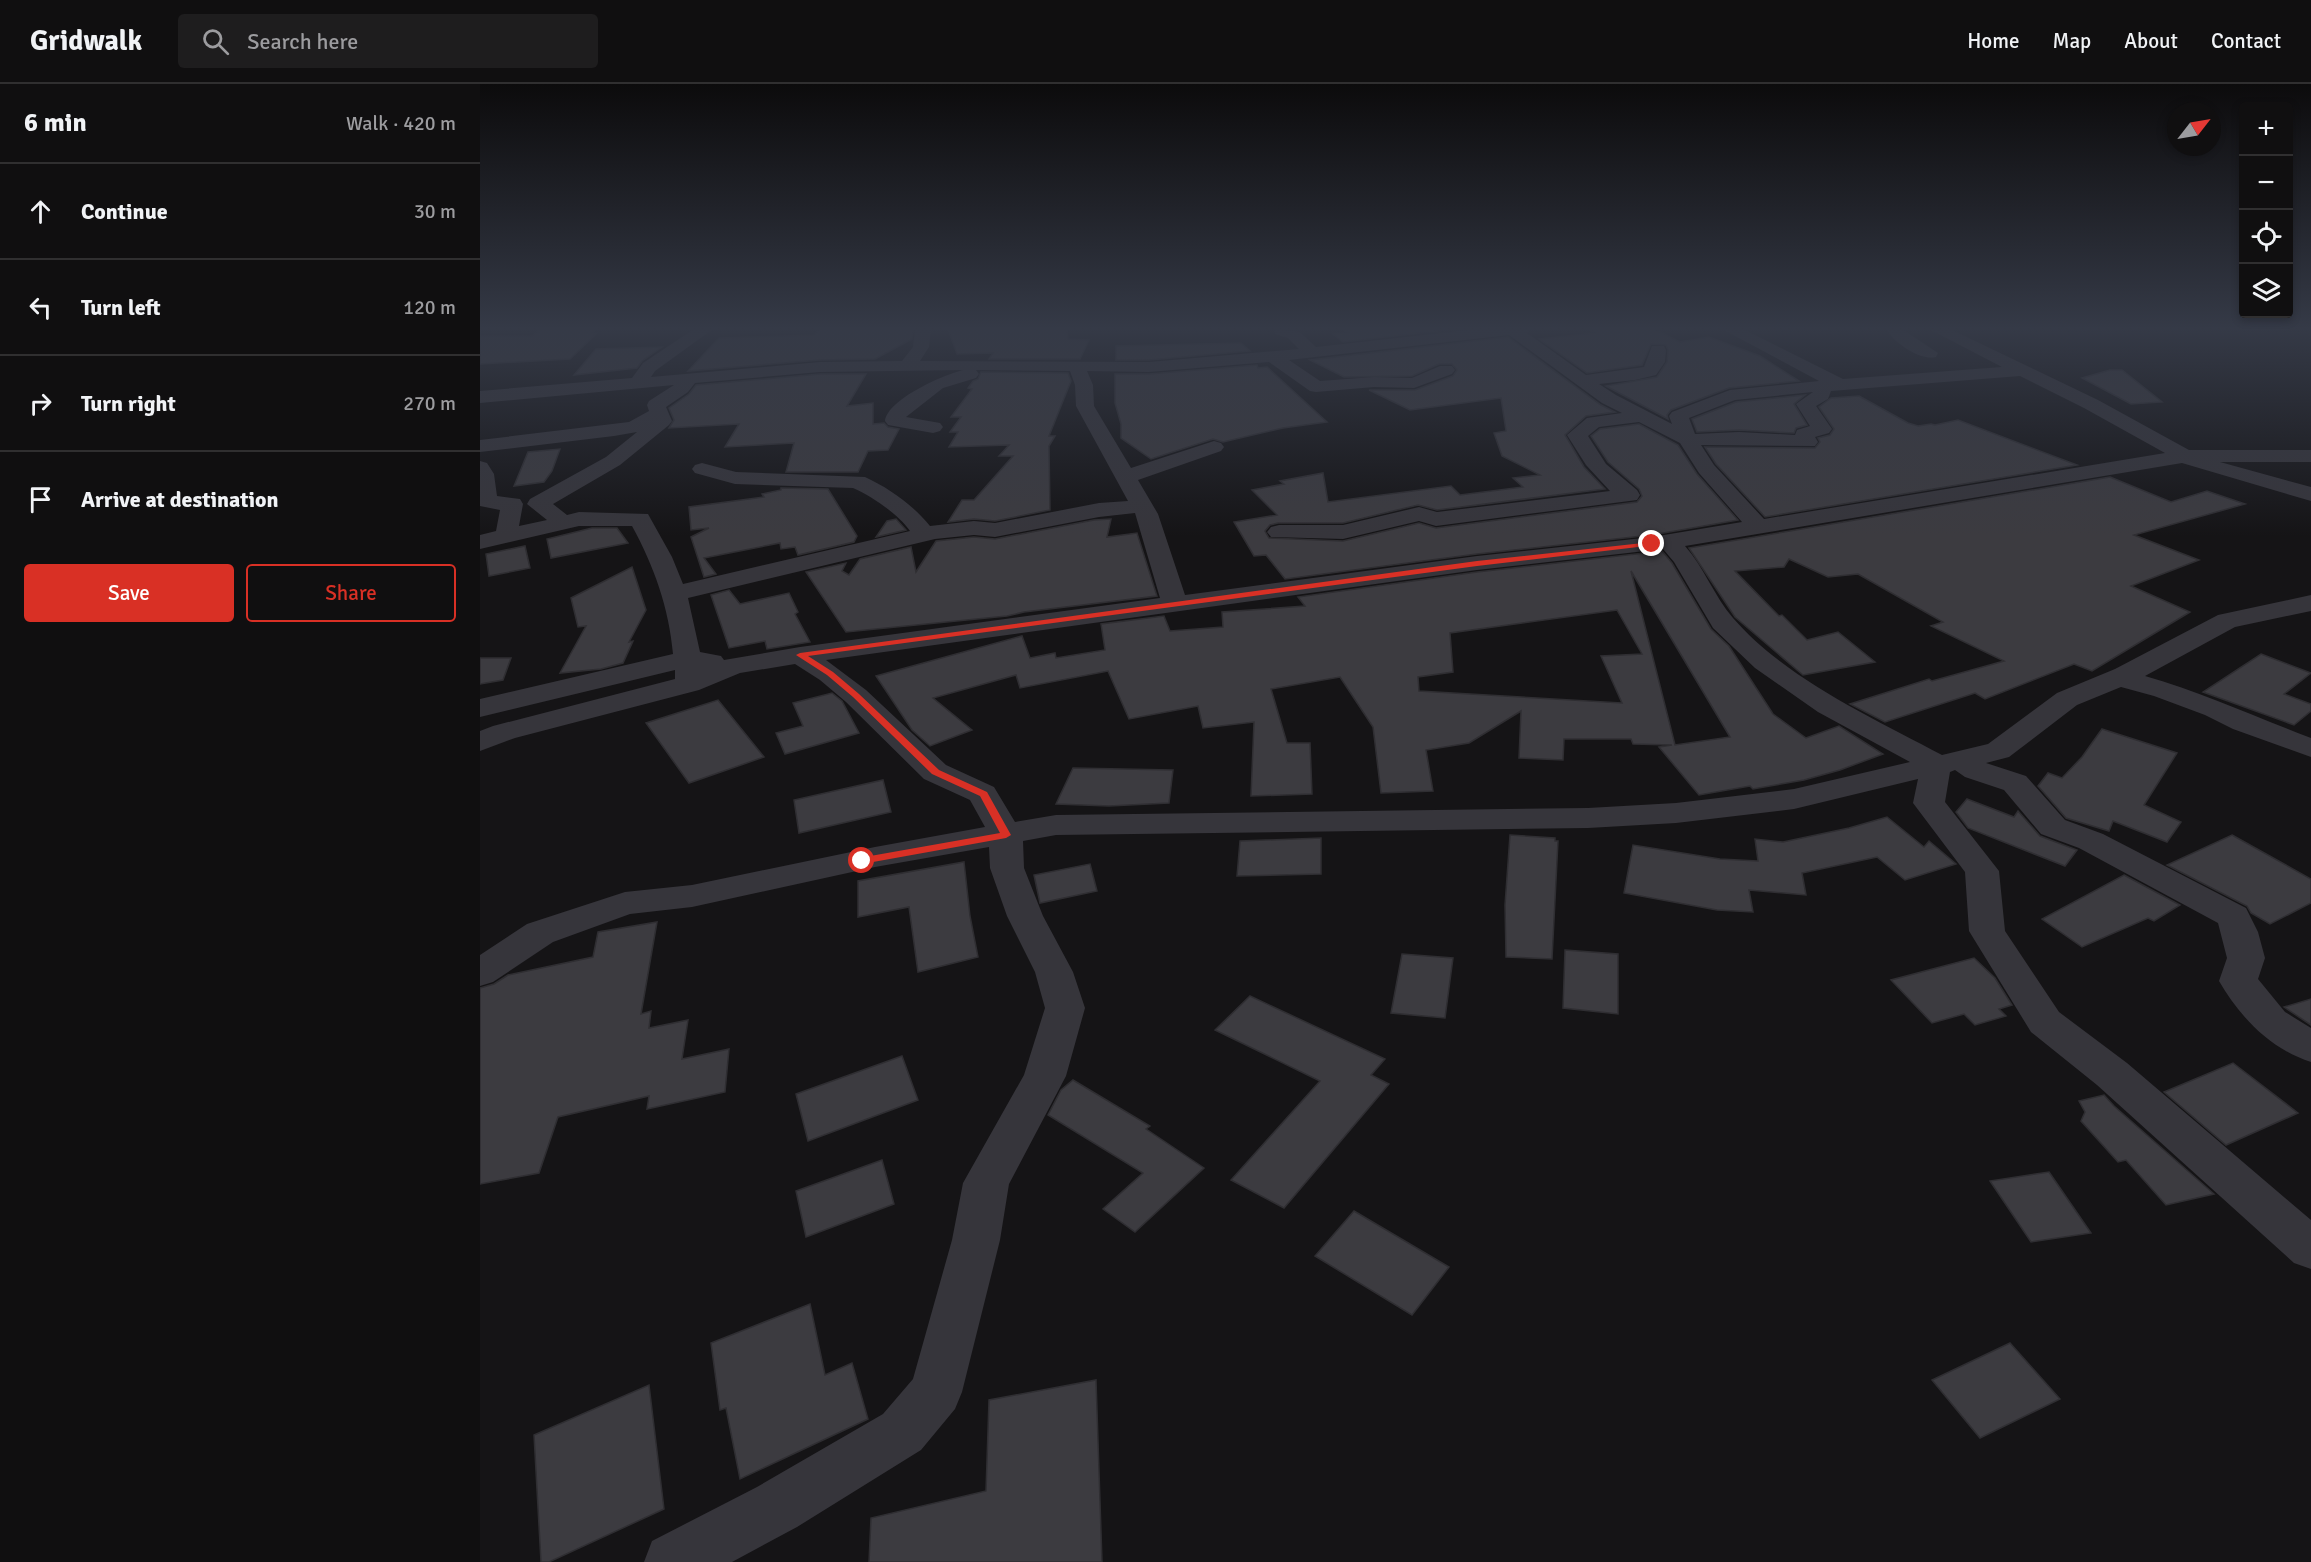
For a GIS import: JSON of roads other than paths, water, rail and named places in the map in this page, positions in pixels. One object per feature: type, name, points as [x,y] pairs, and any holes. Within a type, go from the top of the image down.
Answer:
[{"type":"street","points":[[561,523],[555,515],[538,504],[558,490],[613,461],[662,421],[656,405],[667,398]]},
{"type":"street","points":[[917,398],[895,417],[895,421],[933,427]]},
{"type":"street","points":[[1085,398],[1085,406],[1147,514],[1175,605]]},
{"type":"street","points":[[1360,402],[1371,398]]},
{"type":"street","points":[[1609,398],[1688,440],[1750,438],[1808,442],[1804,434],[1822,429],[1805,404],[1816,398]]},
{"type":"street","points":[[1727,398],[1679,416],[1688,440],[1706,470],[1760,528]]},
{"type":"street","points":[[2078,398],[2196,462],[2311,494]]},
{"type":"street","points":[[480,446],[624,429],[640,425],[660,411]]},
{"type":"street","points":[[1279,532],[1343,532],[1419,514],[1436,519],[1629,495],[1599,471],[1588,458],[1577,435],[1594,422],[1642,416]]},
{"type":"street","points":[[1125,477],[1214,447]]},
{"type":"street","points":[[480,708],[689,671],[800,655],[1477,563],[1760,528],[2044,477],[2186,456],[2311,456]]},
{"type":"street","points":[[480,467],[488,502],[512,504],[506,537]]},
{"type":"street","points":[[702,469],[735,478],[857,482],[875,490],[909,514],[924,535]]},
{"type":"street","points":[[674,594],[924,535],[974,528],[995,530],[1099,510],[1142,506]]},
{"type":"street","points":[[480,542],[579,519],[640,519],[655,545],[674,594],[689,671]]},
{"type":"street","points":[[1668,541],[1684,559],[1722,622],[1765,662],[1828,706],[1947,762],[2015,783],[2053,826],[2091,841],[2233,916],[2240,932],[2246,958],[2238,981],[2271,1022],[2311,1047]]},
{"type":"street","points":[[480,974],[540,933],[625,903],[692,896],[875,857],[1056,825],[1588,818],[1676,813],[1794,800],[1998,751],[2067,699],[2119,677],[2227,621],[2311,603]]},
{"type":"street","points":[[673,1562],[777,1507],[902,1432],[936,1392],[976,1240],[986,1183],[1045,1076],[1065,1008],[1054,972],[1026,916],[1007,868],[1006,835],[983,794],[935,772],[856,696],[830,674],[800,655]]},
{"type":"street","points":[[480,742],[689,671]]},
{"type":"street","points":[[2119,677],[2174,693],[2243,723],[2311,748]]},
{"type":"street","points":[[1947,762],[1929,803],[1982,871],[1987,932],[2045,1022],[2112,1074],[2311,1249]]}]
